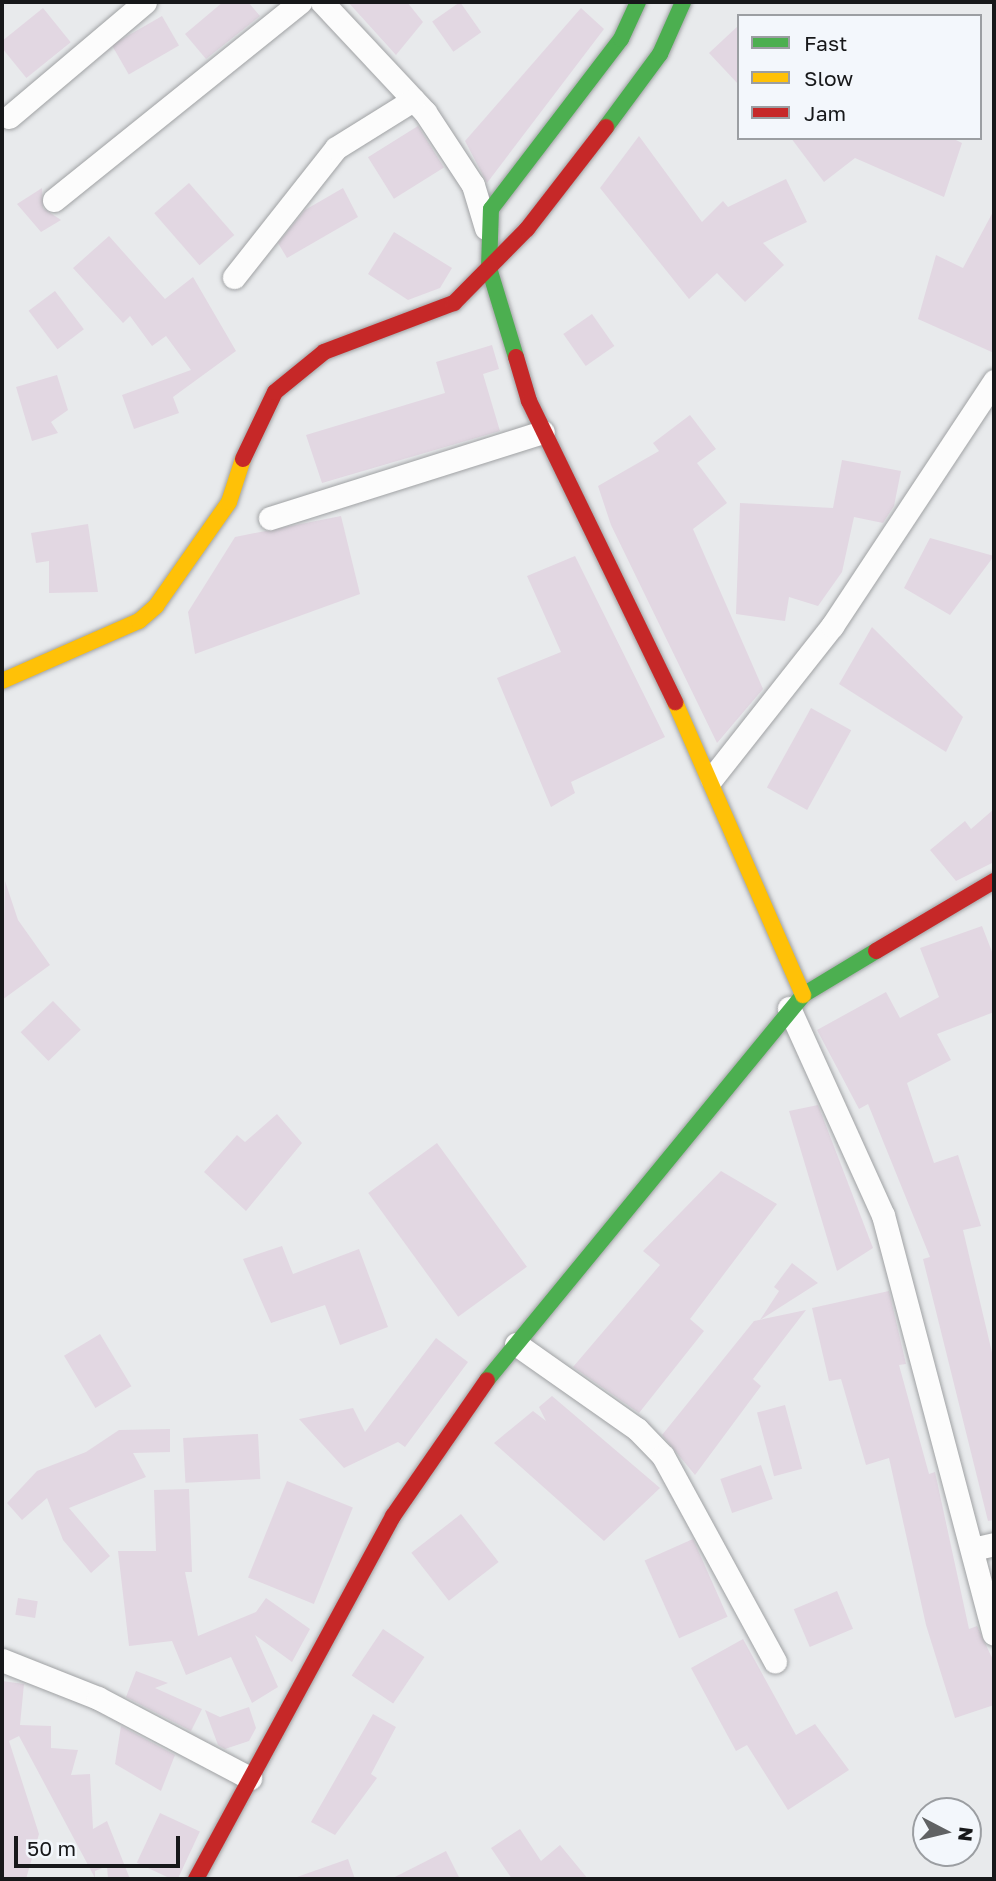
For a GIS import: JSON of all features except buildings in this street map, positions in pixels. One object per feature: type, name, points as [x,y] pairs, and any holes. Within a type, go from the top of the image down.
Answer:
[{"type":"street","points":[[9,117],[145,2]]},
{"type":"street","points":[[54,200],[300,2]]},
{"type":"street","points":[[321,2],[413,100],[473,185],[486,228],[489,268],[543,432],[712,778],[796,1002],[883,1215],[984,1546],[994,1634]]},
{"type":"street","points":[[486,228],[491,209],[621,39],[638,2]]},
{"type":"street","points":[[2,681],[128,626],[156,606],[229,502],[249,439],[275,392],[324,352],[454,303],[527,229],[660,54],[682,2]]},
{"type":"street","points":[[234,277],[336,148],[413,100]]},
{"type":"street","points":[[712,778],[832,626],[994,381]]},
{"type":"street","points":[[270,518],[543,432]]},
{"type":"street","points":[[196,1879],[393,1516],[516,1344],[796,1002],[994,881]]},
{"type":"street","points":[[516,1344],[637,1429],[663,1457],[775,1661]]},
{"type":"street","points":[[2,1660],[98,1698],[250,1778]]},
{"type":"traffic: fast","points":[[516,357],[489,268],[491,209],[621,39],[638,2]]},
{"type":"traffic: fast","points":[[606,127],[660,54],[683,2]]},
{"type":"traffic: fast","points":[[487,1380],[803,995],[876,951]]},
{"type":"traffic: slow","points":[[2,681],[139,621],[156,606],[229,502],[243,459]]},
{"type":"traffic: slow","points":[[675,702],[803,995]]},
{"type":"traffic: jam","points":[[243,459],[275,392],[324,352],[454,303],[527,229],[606,127]]},
{"type":"traffic: jam","points":[[516,357],[529,401],[675,702]]},
{"type":"traffic: jam","points":[[876,951],[994,881]]},
{"type":"traffic: jam","points":[[196,1879],[393,1516],[487,1380]]}]
